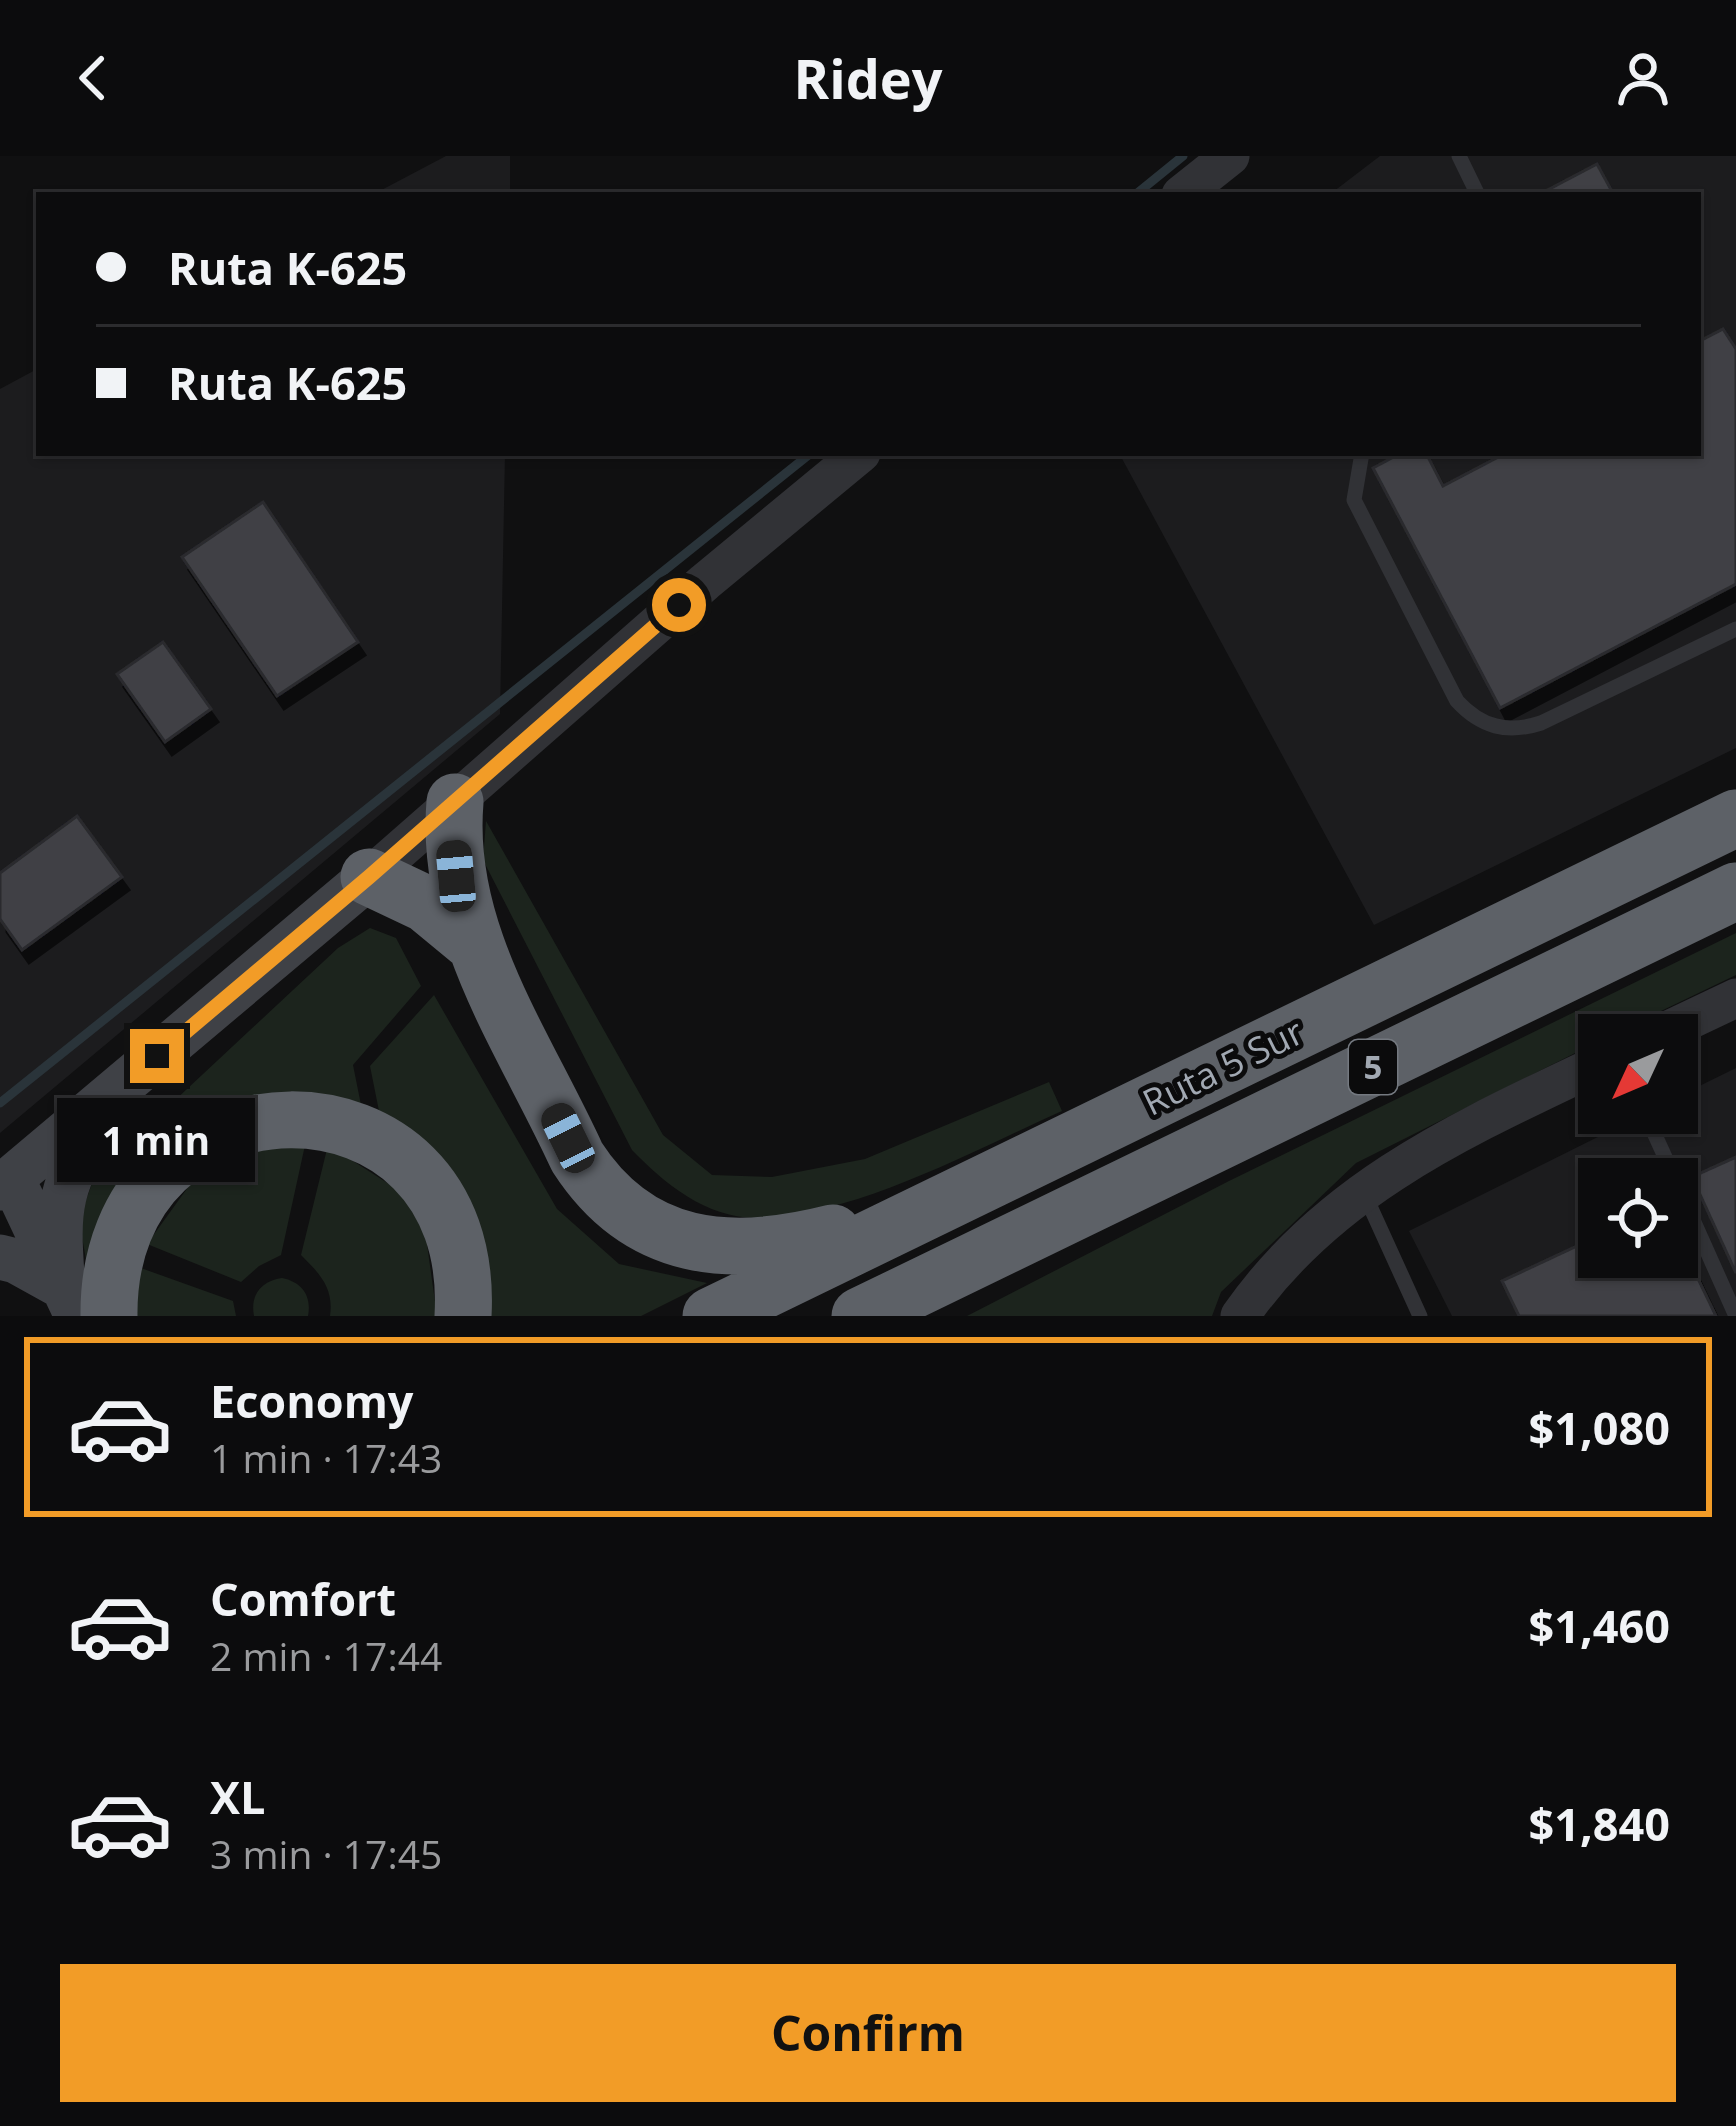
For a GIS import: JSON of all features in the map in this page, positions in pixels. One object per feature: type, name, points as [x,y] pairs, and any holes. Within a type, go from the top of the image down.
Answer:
[{"type":"highway","points":[[455,802],[456,876],[472,942],[577,1157],[610,1198],[642,1222],[695,1244],[759,1248],[935,1206]]},
{"type":"highway","name":"Ruta 5 Sur","points":[[711,1316],[1736,818]]},
{"type":"highway","points":[[369,877],[426,904],[472,942]]},
{"type":"highway","name":"Ruta 5 Sur","points":[[860,1316],[1736,891]]},
{"type":"highway","points":[[83,1306],[111,1276],[125,1227],[162,1170],[202,1141],[229,1129],[287,1118],[314,1119],[365,1133],[424,1177],[457,1239],[463,1266],[463,1316]]},
{"type":"highway","points":[[908,1316],[1010,1243]]},
{"type":"main road","points":[[83,1306],[6,1183],[369,877]]},
{"type":"main road","points":[[83,1306],[58,1229],[63,1189],[122,1085]]},
{"type":"main road","points":[[0,1257],[16,1261],[83,1306]]},
{"type":"street","points":[[1185,192],[1230,156]]},
{"type":"street","points":[[369,877],[705,582],[857,456]]},
{"type":"street","points":[[1698,1016],[1736,998]]},
{"type":"street","points":[[1240,1316],[1299,1244],[1363,1190],[1432,1145],[1578,1074]]},
{"type":"lane","points":[[1459,156],[1477,192]]},
{"type":"lane","points":[[1361,456],[1354,500],[1457,701],[1478,721],[1508,729],[1540,723],[1736,629]]},
{"type":"lane","points":[[1363,1190],[1420,1316]]},
{"type":"lane","points":[[1698,1231],[1736,1316]]},
{"type":"shaded area","points":[[446,156],[510,156],[510,192],[378,192]]},
{"type":"shaded area","points":[[1380,156],[1736,156],[1736,748],[1374,925],[1121,456],[1701,456],[1701,192],[1333,192]]},
{"type":"shaded area","points":[[36,370],[36,456],[505,456],[500,714],[0,1133],[0,389]]},
{"type":"shaded area","points":[[486,821],[663,1135],[712,1175],[772,1177],[865,1159],[1049,1082],[1062,1111],[914,1178],[835,1206],[759,1218],[705,1206],[673,1187],[632,1150],[483,860]]},
{"type":"shaded area","points":[[370,928],[396,938],[421,986],[353,1065],[363,1115],[252,1105],[90,1282],[79,1220],[95,1175],[338,948]]},
{"type":"shaded area","points":[[1736,933],[1736,975],[1655,1014],[1578,1014],[1578,1052],[1356,1163],[1221,1292],[1212,1316],[967,1316],[1229,1181]]},
{"type":"shaded area","points":[[434,995],[557,1209],[619,1264],[707,1283],[641,1316],[486,1316],[489,1277],[465,1217],[382,1126],[370,1066]]},
{"type":"shaded area","points":[[1736,1068],[1736,1316],[1452,1316],[1409,1231],[1604,1134],[1698,1134],[1698,1087]]},
{"type":"shaded area","points":[[307,1136],[281,1255],[241,1282],[147,1244],[212,1154]]},
{"type":"shaded area","points":[[328,1145],[403,1193],[425,1230],[437,1316],[330,1316],[328,1289],[301,1255]]},
{"type":"shaded area","points":[[138,1267],[233,1301],[236,1316],[127,1316]]},
{"type":"shaded area","points":[[282,1278],[304,1291],[308,1316],[254,1316],[259,1290]]},
{"type":"building","points":[[1597,164],[1612,192],[1544,192]]},
{"type":"building","points":[[1723,329],[1736,349],[1736,584],[1500,708],[1373,468],[1395,456],[1428,456],[1443,486],[1500,456],[1701,456],[1701,340]]},
{"type":"building","points":[[263,502],[358,642],[277,696],[182,557]]},
{"type":"building","points":[[163,642],[211,709],[165,742],[117,674]]},
{"type":"building","points":[[77,816],[122,877],[22,950],[0,919],[0,873]]},
{"type":"building","points":[[1736,1157],[1736,1273],[1698,1190],[1698,1174]]},
{"type":"building","points":[[1578,1245],[1578,1278],[1698,1278],[1716,1316],[1519,1316],[1502,1281]]},
{"type":"waterway","points":[[1139,192],[1183,156]]},
{"type":"waterway","points":[[0,1103],[807,456]]},
{"type":"route","points":[[157,1056],[679,605]]}]
